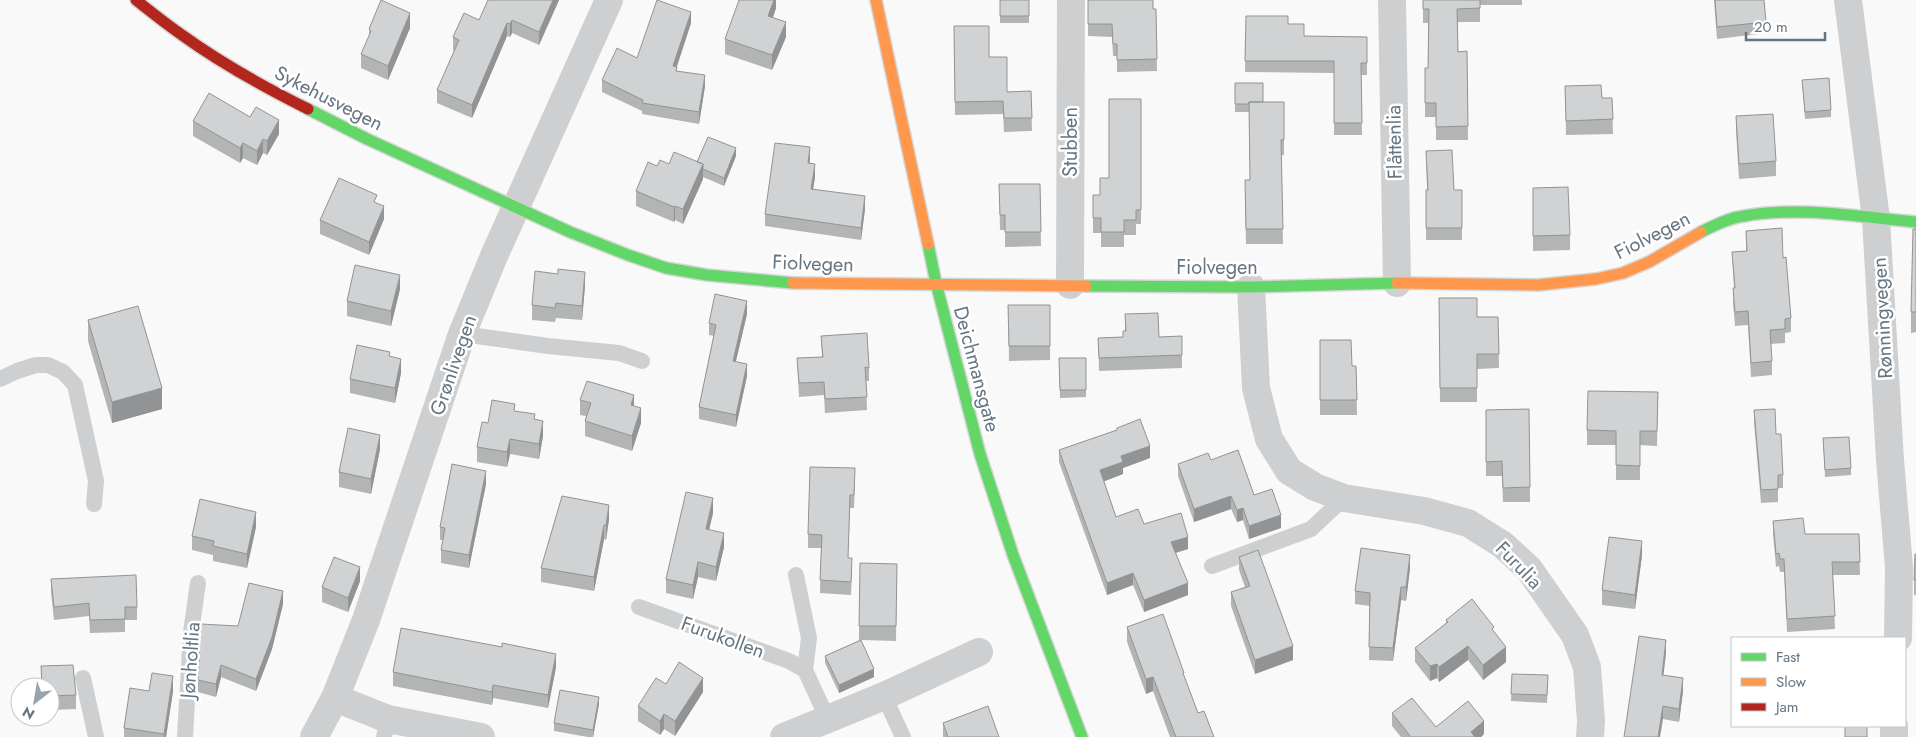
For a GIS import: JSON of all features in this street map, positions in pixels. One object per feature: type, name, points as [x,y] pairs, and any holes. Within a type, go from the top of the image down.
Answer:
[{"type":"street","name":"Sykehusvegen","points":[[136,0],[181,35],[257,83],[367,139],[516,208]]},
{"type":"street","name":"Grønlivegen","points":[[314,737],[336,698],[366,620],[462,334],[494,256],[609,0]]},
{"type":"street","name":"Deichmansgate","points":[[876,0],[936,283],[980,454],[1013,555],[1082,737]]},
{"type":"street","name":"Stubben","points":[[1070,285],[1071,0]]},
{"type":"street","name":"Flåttenlia","points":[[1392,0],[1397,283]]},
{"type":"street","name":"Rønningvegen","points":[[1848,0],[1876,219],[1890,460],[1904,636]]},
{"type":"street","name":"Fiolvegen","points":[[516,208],[628,256],[666,268],[707,275],[789,283],[1251,287],[1397,283],[1538,285],[1596,280],[1623,273],[1649,262],[1717,224],[1742,216],[1804,212],[1916,222]]},
{"type":"street","name":"Furulia","points":[[1251,287],[1256,388],[1269,440],[1289,470],[1314,487],[1344,498],[1424,511],[1468,523],[1503,545],[1522,563],[1574,635],[1586,667],[1592,721],[1590,737]]},
{"type":"street","points":[[784,737],[884,696],[979,652]]},
{"type":"street","points":[[336,698],[386,728],[481,737]]},
{"type":"lane","points":[[462,334],[548,346],[619,353],[642,361]]},
{"type":"lane","points":[[0,379],[36,365],[48,365],[62,372],[75,385],[96,481],[94,504]]},
{"type":"lane","points":[[1212,566],[1311,529],[1344,498]]},
{"type":"lane","points":[[796,575],[809,638],[805,670],[828,720]]},
{"type":"lane","name":"Jønholtlia","points":[[185,737],[191,632],[198,583]]},
{"type":"lane","name":"Furukollen","points":[[639,607],[788,660],[805,670]]},
{"type":"lane","points":[[83,678],[96,737]]},
{"type":"lane","points":[[884,696],[903,737]]},
{"type":"building","points":[[381,0],[410,13],[388,66],[361,54]]},
{"type":"building","points":[[488,0],[553,0],[539,32],[512,20],[510,24],[507,23],[472,105],[437,90],[459,40],[453,37],[464,13],[479,20]]},
{"type":"building","points":[[657,0],[691,12],[673,66],[677,67],[676,71],[705,75],[699,112],[642,103],[643,100],[602,80],[617,48],[637,58]]},
{"type":"building","points":[[739,0],[774,0],[768,16],[786,22],[772,55],[725,39]]},
{"type":"building","points":[[1000,0],[1029,0],[1029,16],[1000,16]]},
{"type":"building","points":[[1088,0],[1153,0],[1153,9],[1156,9],[1157,59],[1117,60],[1117,44],[1113,44],[1112,24],[1088,24]]},
{"type":"building","points":[[1423,0],[1480,0],[1480,8],[1457,9],[1458,52],[1467,51],[1468,126],[1436,127],[1436,103],[1425,103],[1425,68],[1428,68],[1429,9],[1423,9]]},
{"type":"building","points":[[1715,0],[1764,0],[1766,22],[1717,27]]},
{"type":"building","points":[[1246,16],[1288,16],[1288,24],[1304,24],[1304,36],[1367,37],[1367,63],[1361,63],[1362,123],[1334,123],[1334,61],[1245,61]]},
{"type":"building","points":[[954,26],[989,26],[989,57],[1007,57],[1007,92],[1031,91],[1032,118],[1004,118],[1003,101],[955,102]]},
{"type":"building","points":[[1829,78],[1831,110],[1805,112],[1802,80]]},
{"type":"building","points":[[1235,83],[1263,83],[1263,102],[1235,104]]},
{"type":"building","points":[[1601,85],[1602,98],[1612,98],[1613,119],[1566,121],[1565,86]]},
{"type":"building","points":[[209,93],[250,117],[256,107],[279,120],[267,141],[263,139],[257,151],[243,143],[240,148],[193,121]]},
{"type":"building","points":[[1109,99],[1141,99],[1141,210],[1136,210],[1136,220],[1124,220],[1124,232],[1101,232],[1101,218],[1093,218],[1093,195],[1100,195],[1100,178],[1109,178]]},
{"type":"building","points":[[1249,102],[1284,102],[1284,140],[1281,140],[1283,229],[1246,229],[1245,180],[1250,180]]},
{"type":"building","points":[[1773,114],[1776,161],[1739,164],[1736,116]]},
{"type":"building","points":[[708,137],[736,148],[724,178],[703,169],[703,164],[697,162]]},
{"type":"building","points":[[775,143],[810,147],[808,163],[815,164],[811,189],[865,196],[861,228],[765,214]]},
{"type":"building","points":[[1452,150],[1454,190],[1462,190],[1462,228],[1426,228],[1426,190],[1428,190],[1426,151]]},
{"type":"building","points":[[674,152],[703,164],[683,209],[636,191],[648,162],[657,166],[660,160],[669,164]]},
{"type":"building","points":[[339,178],[377,195],[374,202],[384,206],[369,242],[320,220]]},
{"type":"building","points":[[999,184],[1040,184],[1041,232],[1005,232],[1005,215],[1000,215]]},
{"type":"building","points":[[1568,187],[1570,235],[1533,236],[1533,188]]},
{"type":"building","points":[[1782,228],[1783,258],[1786,257],[1791,318],[1785,319],[1785,329],[1770,330],[1772,361],[1751,363],[1748,311],[1735,312],[1732,252],[1747,251],[1746,231]]},
{"type":"building","points":[[1913,229],[1916,229],[1916,312],[1911,312]]},
{"type":"building","points":[[355,265],[400,275],[391,311],[347,301]]},
{"type":"building","points":[[558,269],[585,272],[582,306],[556,303],[555,308],[532,305],[535,271],[558,274]]},
{"type":"building","points":[[715,294],[747,301],[733,361],[747,364],[736,415],[699,407],[716,325],[709,323]]},
{"type":"building","points":[[1439,298],[1477,298],[1477,317],[1498,317],[1499,354],[1477,354],[1477,388],[1440,388]]},
{"type":"building","points":[[1008,305],[1050,305],[1050,346],[1009,346]]},
{"type":"building","points":[[138,306],[162,388],[112,402],[88,320]]},
{"type":"building","points":[[1158,313],[1159,337],[1182,336],[1182,355],[1099,358],[1098,338],[1123,337],[1123,331],[1126,331],[1125,314]]},
{"type":"building","points":[[867,333],[869,368],[865,367],[867,397],[825,399],[824,382],[799,383],[797,358],[823,357],[821,336]]},
{"type":"building","points":[[1320,340],[1351,340],[1352,366],[1356,366],[1357,400],[1320,400]]},
{"type":"building","points":[[357,345],[390,352],[389,356],[401,359],[395,388],[350,379]]},
{"type":"building","points":[[1059,358],[1086,358],[1086,390],[1060,390]]},
{"type":"building","points":[[587,381],[634,395],[631,405],[641,408],[632,436],[585,421],[591,403],[580,400]]},
{"type":"building","points":[[1588,391],[1658,392],[1657,431],[1640,431],[1640,466],[1616,465],[1616,431],[1587,430]]},
{"type":"building","points":[[492,400],[515,404],[514,411],[535,414],[534,419],[543,421],[539,444],[510,439],[507,452],[477,447],[482,422],[488,423]]},
{"type":"building","points":[[1529,409],[1530,487],[1503,488],[1502,461],[1486,462],[1486,410]]},
{"type":"building","points":[[1775,409],[1776,434],[1781,434],[1783,475],[1778,475],[1778,489],[1761,490],[1754,410]]},
{"type":"building","points":[[1140,419],[1150,446],[1121,456],[1123,462],[1100,470],[1116,517],[1138,509],[1144,524],[1181,513],[1188,537],[1171,542],[1188,583],[1144,600],[1133,573],[1107,583],[1059,450],[1117,430],[1117,428]]},
{"type":"building","points":[[348,428],[380,435],[371,479],[339,472]]},
{"type":"building","points":[[1849,437],[1851,468],[1825,470],[1823,438]]},
{"type":"building","points":[[1238,450],[1254,495],[1272,489],[1281,515],[1249,526],[1243,508],[1237,510],[1231,496],[1194,509],[1178,464],[1208,453],[1211,460]]},
{"type":"building","points":[[452,464],[486,471],[469,555],[441,550],[445,528],[440,527]]},
{"type":"building","points":[[810,467],[855,468],[854,495],[850,495],[848,558],[852,558],[851,582],[820,580],[822,535],[808,534]]},
{"type":"building","points":[[686,492],[713,498],[706,529],[724,533],[716,567],[698,562],[693,585],[666,579]]},
{"type":"building","points":[[562,496],[609,505],[594,577],[541,568]]},
{"type":"building","points":[[200,499],[256,512],[247,554],[213,546],[214,541],[192,536]]},
{"type":"building","points":[[1803,518],[1805,534],[1859,534],[1860,562],[1832,562],[1835,616],[1787,619],[1784,559],[1780,559],[1779,553],[1776,554],[1773,521]]},
{"type":"building","points":[[1609,537],[1642,541],[1635,595],[1602,590]]},
{"type":"building","points":[[1361,548],[1410,555],[1406,587],[1401,587],[1393,648],[1369,647],[1370,593],[1355,591]]},
{"type":"building","points":[[1258,550],[1293,646],[1255,660],[1231,592],[1250,586],[1239,557]]},
{"type":"building","points":[[1915,554],[1916,580],[1914,580]]},
{"type":"building","points":[[334,557],[360,567],[348,598],[322,587]]},
{"type":"building","points":[[860,563],[897,564],[896,626],[859,626]]},
{"type":"building","points":[[136,575],[137,607],[125,607],[125,619],[90,620],[89,603],[54,607],[51,579]]},
{"type":"building","points":[[249,583],[283,591],[272,637],[256,679],[221,665],[216,684],[198,680],[201,624],[238,626]]},
{"type":"building","points":[[1472,599],[1494,627],[1492,629],[1506,647],[1483,665],[1468,646],[1439,667],[1437,664],[1430,666],[1415,648],[1448,622],[1446,620]]},
{"type":"building","points":[[1163,614],[1198,713],[1204,711],[1214,737],[1176,737],[1153,677],[1146,679],[1127,627]]},
{"type":"building","points":[[401,628],[502,647],[502,643],[556,654],[548,695],[493,685],[492,692],[393,672]]},
{"type":"building","points":[[1639,636],[1666,640],[1662,675],[1683,678],[1679,709],[1663,706],[1658,737],[1624,737]]},
{"type":"building","points":[[861,640],[874,669],[839,685],[825,656]]},
{"type":"building","points":[[679,662],[703,678],[675,721],[664,714],[660,721],[638,706],[656,678],[666,684]]},
{"type":"building","points":[[73,665],[76,695],[60,696],[60,677],[42,677],[41,666]]},
{"type":"building","points":[[152,673],[173,676],[164,734],[124,728],[130,688],[149,691]]},
{"type":"building","points":[[1512,674],[1548,675],[1547,695],[1511,694]]},
{"type":"building","points":[[560,690],[599,697],[593,730],[554,723]]},
{"type":"building","points":[[1412,698],[1436,727],[1468,701],[1484,721],[1471,732],[1475,737],[1411,737],[1392,713]]},
{"type":"building","points":[[988,706],[999,737],[948,737],[943,723]]},
{"type":"building","points":[[1845,727],[1867,727],[1867,737],[1845,737]]},
{"type":"traffic: fast","points":[[308,109],[367,139],[570,232],[628,255],[666,268],[707,275],[793,283]]},
{"type":"traffic: fast","points":[[1701,232],[1738,217],[1765,213],[1830,213],[1916,222]]},
{"type":"traffic: fast","points":[[928,244],[936,283],[980,454],[1013,555],[1082,737]]},
{"type":"traffic: fast","points":[[1086,286],[1251,287],[1397,283]]},
{"type":"traffic: slow","points":[[876,0],[928,244]]},
{"type":"traffic: slow","points":[[1397,283],[1538,285],[1596,279],[1623,273],[1649,262],[1701,232]]},
{"type":"traffic: slow","points":[[793,283],[1086,286]]},
{"type":"traffic: jam","points":[[136,0],[170,27],[212,56],[259,84],[308,109]]}]
